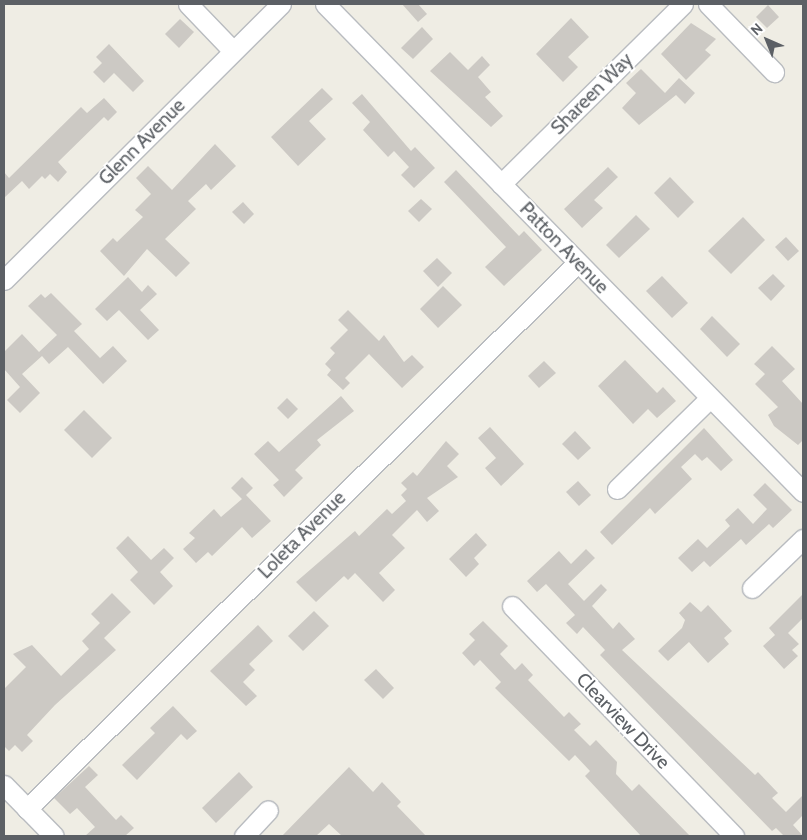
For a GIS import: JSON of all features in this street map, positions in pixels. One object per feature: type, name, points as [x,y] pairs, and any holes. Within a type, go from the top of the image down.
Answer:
[{"type":"street","points":[[188,4],[233,51]]},
{"type":"street","name":"Glenn Avenue","points":[[4,280],[280,4]]},
{"type":"street","name":"Patton Avenue","points":[[325,4],[803,492]]},
{"type":"street","name":"Shareen Way","points":[[501,184],[683,4]]},
{"type":"street","points":[[708,4],[774,72]]},
{"type":"street","name":"Loleta Avenue","points":[[26,808],[578,262]]},
{"type":"street","points":[[617,489],[710,398]]},
{"type":"street","points":[[752,588],[803,539]]},
{"type":"street","name":"Clearview Drive","points":[[512,606],[734,836]]},
{"type":"street","points":[[4,786],[54,836]]},
{"type":"street","points":[[244,836],[268,810]]},
{"type":"building","points":[[402,4],[418,4],[427,14],[418,22]]},
{"type":"building","points":[[768,5],[779,17],[767,28],[756,17]]},
{"type":"building","points":[[571,18],[589,37],[568,57],[578,67],[563,82],[536,54]]},
{"type":"building","points":[[180,19],[194,32],[179,48],[165,34]]},
{"type":"building","points":[[691,23],[716,39],[705,50],[711,55],[686,80],[661,54]]},
{"type":"building","points":[[422,27],[433,39],[413,59],[401,48]]},
{"type":"building","points":[[109,44],[144,81],[133,92],[114,73],[104,83],[93,72],[102,63],[96,57]]},
{"type":"building","points":[[450,52],[468,70],[482,56],[490,65],[478,77],[491,92],[485,97],[503,116],[491,127],[430,71]]},
{"type":"building","points":[[641,69],[665,93],[679,78],[695,93],[685,104],[676,95],[639,125],[622,108],[636,93],[626,83]]},
{"type":"building","points":[[322,88],[333,99],[309,121],[326,139],[298,166],[271,137]]},
{"type":"building","points":[[362,94],[411,151],[415,147],[435,168],[414,188],[401,175],[409,167],[394,151],[388,157],[363,130],[370,122],[352,103]]},
{"type":"building","points":[[104,98],[117,112],[108,121],[104,117],[58,162],[67,172],[58,182],[50,174],[45,179],[42,176],[29,189],[22,181],[4,198],[4,172],[9,178],[81,107],[87,113]]},
{"type":"building","points":[[215,144],[236,166],[211,190],[206,184],[188,201],[196,209],[165,239],[190,263],[176,277],[147,249],[124,276],[100,251],[113,238],[117,242],[143,217],[135,210],[151,194],[136,178],[148,166],[172,190]]},
{"type":"building","points":[[608,167],[618,177],[594,200],[603,208],[582,228],[564,209]]},
{"type":"building","points":[[456,170],[519,236],[524,231],[542,250],[504,286],[485,267],[506,247],[444,182]]},
{"type":"building","points":[[670,177],[694,202],[678,218],[654,193]]},
{"type":"building","points":[[421,199],[432,209],[419,222],[408,211]]},
{"type":"building","points":[[243,202],[254,214],[244,224],[232,212]]},
{"type":"building","points":[[636,215],[650,229],[619,258],[606,245]]},
{"type":"building","points":[[743,217],[765,240],[731,274],[708,251]]},
{"type":"building","points":[[786,237],[799,251],[788,261],[775,247]]},
{"type":"building","points":[[437,258],[452,273],[438,287],[423,271]]},
{"type":"building","points":[[773,274],[785,286],[771,301],[758,288]]},
{"type":"building","points":[[662,276],[688,303],[672,318],[646,291]]},
{"type":"building","points":[[128,277],[142,292],[148,285],[157,294],[140,310],[159,330],[148,340],[119,310],[107,321],[95,309]]},
{"type":"building","points":[[443,286],[462,305],[438,328],[420,309]]},
{"type":"building","points":[[51,293],[82,324],[74,331],[100,358],[113,346],[127,361],[103,384],[68,347],[49,364],[42,356],[22,374],[40,393],[20,413],[7,400],[20,387],[4,369],[4,352],[22,334],[39,352],[57,335],[28,306],[41,294],[45,298]]},
{"type":"building","points":[[348,310],[379,341],[384,335],[404,362],[412,355],[424,367],[402,388],[369,354],[345,378],[350,383],[343,390],[327,375],[331,370],[325,364],[335,353],[330,348],[348,330],[338,320]]},
{"type":"building","points":[[712,316],[740,344],[727,357],[700,329]]},
{"type":"building","points":[[772,346],[795,369],[782,381],[803,404],[803,440],[798,445],[774,426],[768,415],[778,407],[755,384],[765,374],[754,364]]},
{"type":"building","points":[[625,360],[657,393],[663,387],[676,401],[657,418],[648,409],[633,424],[598,386]]},
{"type":"building","points":[[544,361],[556,373],[539,388],[528,376]]},
{"type":"building","points":[[341,396],[354,411],[317,440],[321,445],[295,470],[303,478],[284,497],[273,485],[279,480],[254,454],[268,441],[279,452]]},
{"type":"building","points":[[287,398],[298,409],[288,419],[277,408]]},
{"type":"building","points":[[84,410],[112,438],[92,458],[64,430]]},
{"type":"building","points":[[490,427],[524,464],[501,486],[485,468],[496,458],[478,438]]},
{"type":"building","points":[[704,428],[733,460],[721,471],[707,457],[702,461],[695,454],[681,467],[692,479],[655,514],[650,508],[612,545],[600,532]]},
{"type":"building","points":[[575,431],[591,448],[578,460],[562,444]]},
{"type":"building","points":[[446,441],[459,454],[447,466],[458,477],[427,498],[439,511],[427,522],[417,510],[392,535],[405,548],[379,573],[395,590],[383,602],[355,573],[348,580],[344,576],[316,602],[296,582],[355,531],[359,536],[387,509],[392,514],[406,501],[401,495],[407,489],[401,483],[413,472],[417,476]]},
{"type":"building","points":[[242,477],[253,488],[246,495],[271,521],[252,538],[242,527],[212,556],[208,552],[196,563],[183,549],[195,538],[189,533],[214,509],[221,517],[242,499],[231,488]]},
{"type":"building","points":[[578,481],[591,495],[579,506],[566,492]]},
{"type":"building","points":[[765,483],[792,510],[773,528],[769,524],[746,545],[741,539],[710,567],[704,561],[692,572],[678,558],[698,539],[707,548],[730,526],[725,520],[738,508],[753,524],[767,509],[753,495]]},
{"type":"building","points":[[476,533],[487,545],[474,558],[479,564],[466,577],[449,559]]},
{"type":"building","points":[[128,536],[151,560],[164,548],[174,558],[160,572],[173,586],[154,605],[130,580],[138,572],[116,548]]},
{"type":"building","points":[[586,549],[595,558],[568,584],[584,601],[601,584],[607,590],[592,606],[613,629],[619,622],[635,639],[622,650],[755,775],[758,772],[778,793],[772,798],[786,812],[803,795],[803,815],[793,825],[803,836],[784,836],[776,828],[772,831],[600,655],[605,650],[583,627],[577,634],[566,623],[575,615],[546,584],[537,592],[527,581],[559,551],[571,564]]},
{"type":"building","points":[[112,593],[131,612],[104,638],[116,650],[55,705],[27,735],[33,741],[22,752],[15,745],[9,751],[4,746],[4,689],[26,667],[13,654],[32,645],[61,676],[89,649],[82,641],[100,623],[91,614]]},
{"type":"building","points":[[803,594],[803,618],[788,633],[799,644],[792,650],[798,656],[784,669],[763,646],[775,635],[769,628]]},
{"type":"building","points":[[690,602],[701,612],[708,605],[732,631],[724,638],[729,644],[708,663],[689,642],[668,661],[658,651],[682,628],[685,620],[679,613]]},
{"type":"building","points":[[314,611],[329,626],[303,651],[288,636]]},
{"type":"building","points":[[483,621],[508,646],[500,654],[515,670],[522,663],[533,675],[528,680],[564,717],[569,712],[581,724],[574,730],[590,746],[596,740],[617,762],[616,774],[632,791],[639,784],[690,836],[641,836],[585,776],[590,771],[575,755],[569,761],[495,688],[501,682],[480,660],[474,666],[462,653],[475,640],[469,634]]},
{"type":"building","points":[[258,625],[273,641],[249,664],[255,670],[243,682],[257,696],[246,706],[210,671]]},
{"type":"building","points":[[376,669],[394,688],[383,699],[364,680]]},
{"type":"building","points":[[173,706],[197,731],[187,740],[181,734],[137,780],[122,765],[155,733],[150,728]]},
{"type":"building","points":[[89,766],[98,775],[85,787],[116,820],[121,815],[134,828],[125,836],[85,836],[95,827],[77,808],[70,814],[54,798]]},
{"type":"building","points":[[349,767],[373,792],[382,782],[401,802],[397,806],[426,836],[342,836],[329,824],[316,836],[282,836]]},
{"type":"building","points":[[239,772],[253,787],[216,823],[202,808]]}]
